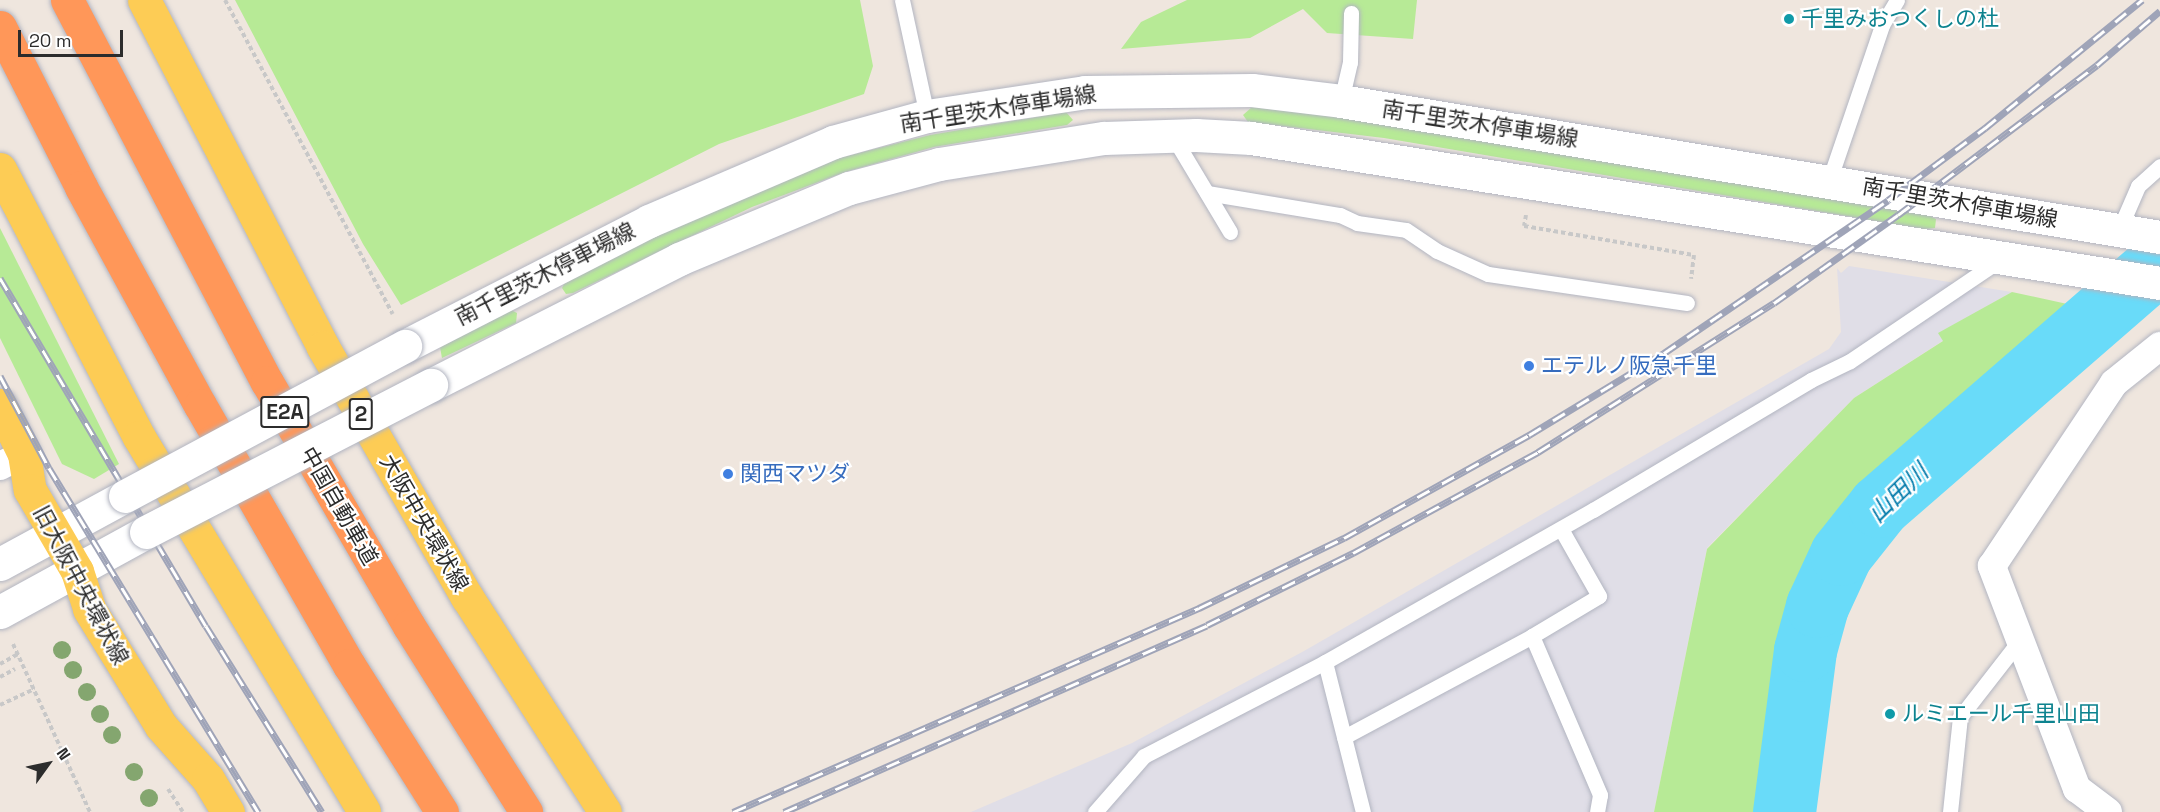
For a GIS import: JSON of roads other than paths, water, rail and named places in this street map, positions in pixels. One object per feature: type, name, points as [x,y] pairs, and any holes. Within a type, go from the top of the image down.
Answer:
[{"type":"highway","name":"中国自動車道","points":[[67,0],[267,381],[409,626],[526,812]]},
{"type":"highway","points":[[0,27],[81,187],[200,405],[349,665],[442,812]]},
{"type":"main road","name":"大阪中央環状線","points":[[144,0],[323,347],[467,597],[605,812]]},
{"type":"main road","name":"南千里茨木停車場線","points":[[0,564],[125,496],[401,333],[737,181],[833,142],[927,116],[1085,92],[1252,90],[1341,101],[1829,180],[2159,237]]},
{"type":"main road","name":"南千里茨木停車場線","points":[[4,624],[77,571],[146,532],[679,259],[849,188],[939,164],[1074,140],[1172,135],[1251,138],[1421,163],[2160,283]]},
{"type":"main road","points":[[0,169],[139,437],[364,812]]},
{"type":"main road","name":"旧大阪中央環状線","points":[[0,405],[12,460],[77,571],[89,609],[161,726],[208,779],[228,812]]},
{"type":"street","points":[[2108,812],[2076,789],[1992,566],[2114,383],[2160,346]]},
{"type":"lane","points":[[902,0],[927,116]]},
{"type":"lane","points":[[1829,180],[1882,25],[1897,0]]},
{"type":"lane","points":[[1341,101],[1350,62],[1351,13]]},
{"type":"lane","points":[[1172,135],[1230,232]]},
{"type":"lane","points":[[2119,230],[2138,186],[2160,166]]},
{"type":"lane","points":[[1207,194],[1340,215],[1357,223],[1406,230],[1437,251],[1488,274],[1687,303]]},
{"type":"lane","points":[[1095,812],[1144,756],[1325,662],[1561,528],[1811,380],[1850,361],[2002,258]]},
{"type":"lane","points":[[1344,737],[1532,636],[1599,596],[1561,528]]},
{"type":"lane","points":[[1532,636],[1600,795],[1597,812]]},
{"type":"lane","points":[[1950,812],[1960,717],[2020,640]]},
{"type":"lane","points":[[1325,662],[1363,812]]},
{"type":"waterway","name":"山田川","points":[[1784,812],[1805,650],[1817,606],[1841,554],[1879,506],[2160,262]]},
{"type":"railway","points":[[733,812],[1199,608],[1344,538],[1529,435],[1664,353],[1888,200],[1985,128],[2142,0]]},
{"type":"railway","points":[[784,812],[1207,625],[1353,553],[1538,452],[1774,303],[1898,215],[2097,65],[2160,11]]},
{"type":"railway","points":[[0,278],[206,626],[322,812]]},
{"type":"railway","points":[[0,376],[49,468],[258,812]]},
{"type":"place","name":"千里みおつくしの杜","points":[[1789,19]]},
{"type":"place","name":"エテルノ阪急千里","points":[[1529,366]]},
{"type":"place","name":"関西マツダ","points":[[728,474]]},
{"type":"place","name":"ルミエール千里山田","points":[[1890,714]]}]
